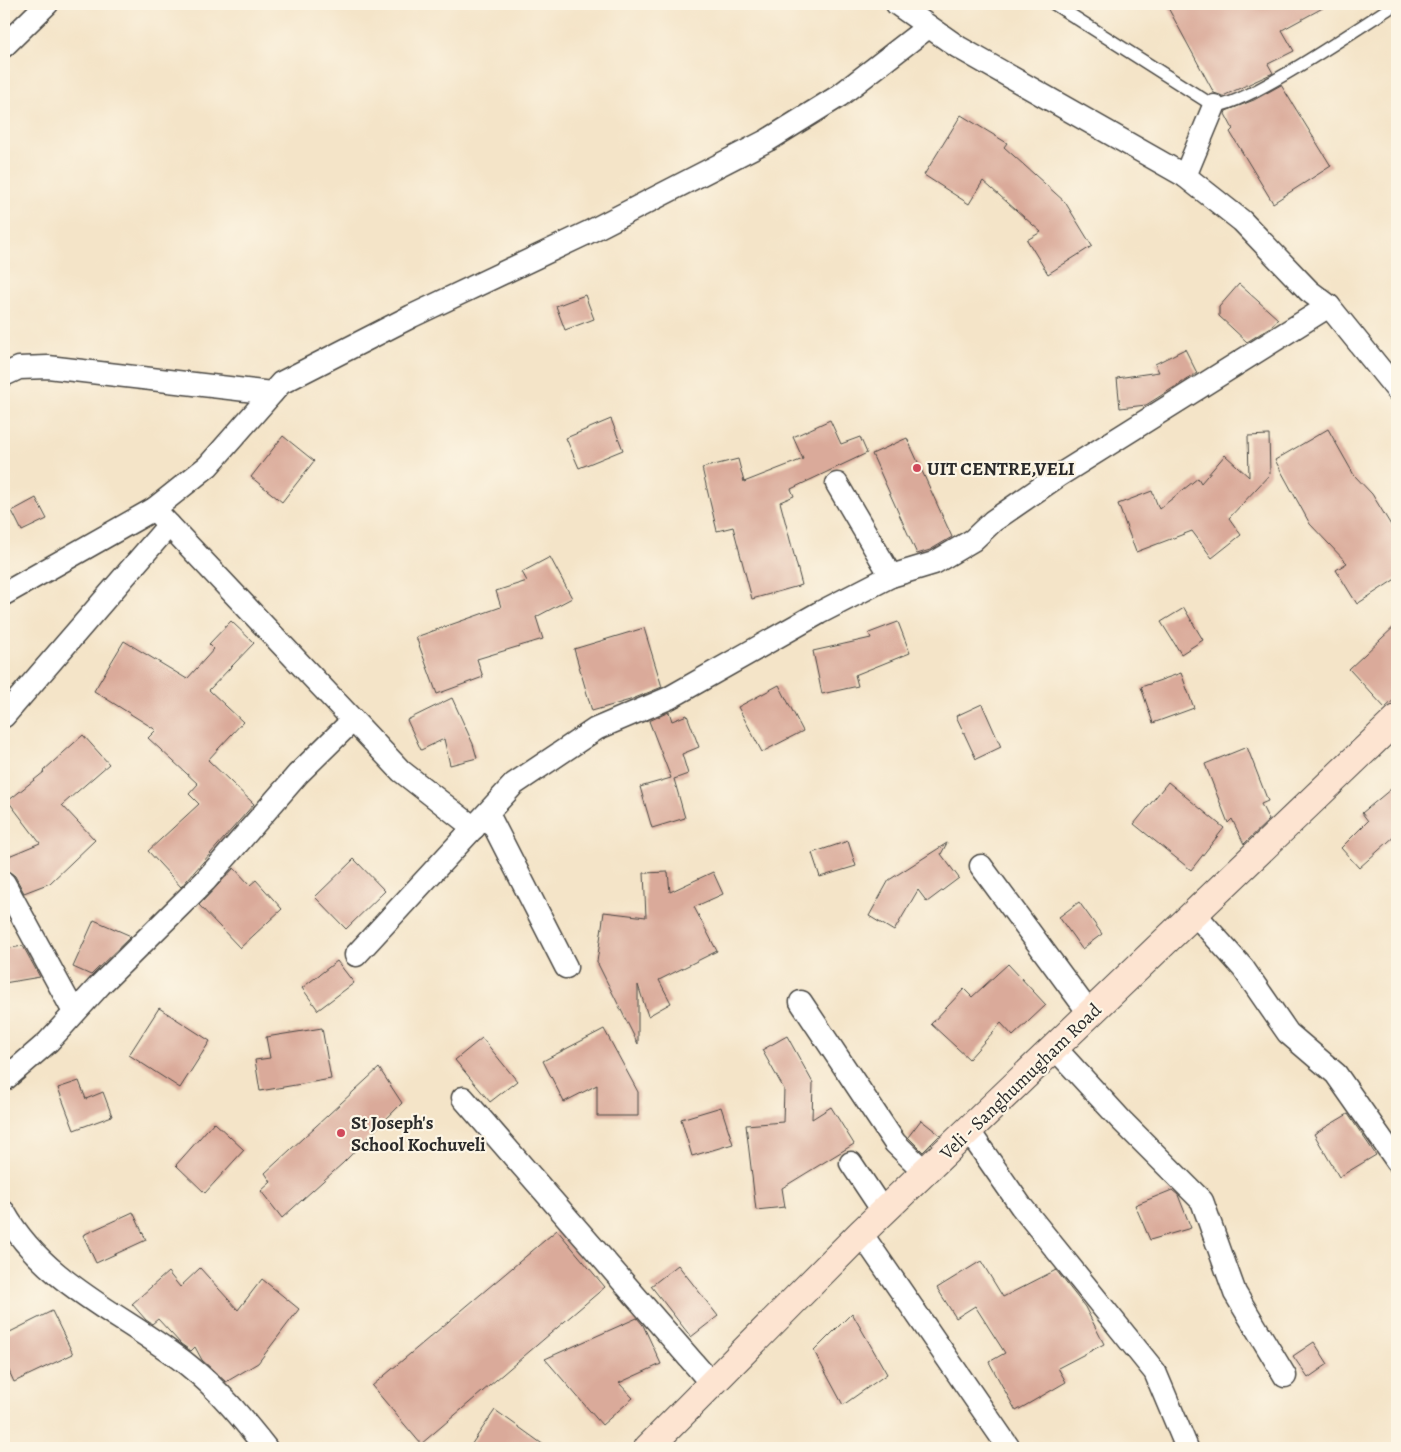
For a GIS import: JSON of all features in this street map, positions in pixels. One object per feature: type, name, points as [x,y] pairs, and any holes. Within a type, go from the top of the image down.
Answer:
[{"type":"main road","name":"Veli - Sanghumugham Road","points":[[648,1448],[883,1211],[1397,718]]},
{"type":"street","points":[[897,4],[928,27],[1185,176],[1242,221],[1309,291],[1329,306],[1397,390]]},
{"type":"street","points":[[4,46],[37,7]]},
{"type":"street","points":[[4,716],[162,517],[282,383],[412,316],[587,233],[768,140],[839,96],[928,27]]},
{"type":"street","points":[[1185,176],[1214,106]]},
{"type":"street","points":[[356,955],[514,784],[596,729],[669,698],[819,613],[891,576],[934,563],[973,540],[993,521],[1058,476],[1329,306]]},
{"type":"street","points":[[4,375],[19,368],[48,367],[272,393]]},
{"type":"street","points":[[836,484],[891,576]]},
{"type":"street","points":[[4,594],[162,517]]},
{"type":"street","points":[[162,517],[401,771],[481,821],[566,966]]},
{"type":"street","points":[[4,1080],[48,1042],[74,1012],[205,881],[298,774],[353,720]]},
{"type":"street","points":[[981,866],[1090,1014]]},
{"type":"street","points":[[4,883],[74,1012]]},
{"type":"street","points":[[1194,913],[1243,968],[1288,1033],[1336,1074],[1397,1161]]},
{"type":"street","points":[[801,1002],[895,1143],[925,1172]]},
{"type":"street","points":[[1054,1047],[1121,1120],[1202,1201],[1235,1293],[1285,1376]]},
{"type":"street","points":[[463,1098],[712,1383]]},
{"type":"street","points":[[968,1130],[1021,1206],[1155,1372],[1186,1448]]},
{"type":"street","points":[[851,1163],[883,1211]]},
{"type":"street","points":[[4,1212],[34,1255],[69,1284],[188,1365],[225,1398],[266,1448]]},
{"type":"street","points":[[861,1233],[1009,1448]]},
{"type":"lane","points":[[1054,4],[1214,106],[1224,106],[1267,85],[1396,4]]},
{"type":"building","points":[[1166,4],[1330,4],[1282,30],[1294,51],[1268,64],[1273,73],[1223,96],[1214,93]]},
{"type":"building","points":[[1281,85],[1331,166],[1273,203],[1230,132],[1233,129],[1225,114],[1226,111],[1254,100]]},
{"type":"building","points":[[961,115],[1007,143],[1004,147],[1065,202],[1092,246],[1048,274],[1027,240],[1041,232],[983,181],[969,204],[924,175]]},
{"type":"building","points":[[1239,284],[1278,319],[1271,327],[1247,342],[1219,316],[1219,307]]},
{"type":"building","points":[[585,295],[594,319],[565,330],[556,306]]},
{"type":"building","points":[[1185,349],[1197,373],[1146,405],[1120,408],[1117,378],[1159,372],[1155,364]]},
{"type":"building","points":[[611,419],[623,450],[579,468],[566,438]]},
{"type":"building","points":[[830,420],[841,444],[860,437],[867,453],[791,489],[794,496],[780,502],[802,585],[752,599],[733,527],[717,531],[702,468],[738,459],[744,482],[803,459],[793,437]]},
{"type":"building","points":[[1328,429],[1354,475],[1372,494],[1397,535],[1397,578],[1357,604],[1336,570],[1347,563],[1310,524],[1275,460]]},
{"type":"building","points":[[1269,435],[1270,474],[1229,518],[1241,535],[1212,558],[1192,531],[1136,552],[1118,504],[1152,491],[1159,509],[1198,478],[1201,483],[1225,455],[1249,477],[1248,436]]},
{"type":"building","points":[[283,436],[314,461],[282,502],[251,477]]},
{"type":"building","points":[[907,438],[952,537],[930,550],[917,554],[872,454]]},
{"type":"building","points":[[36,498],[47,519],[22,531],[12,511]]},
{"type":"building","points":[[550,557],[572,598],[536,617],[543,639],[477,659],[483,677],[437,694],[416,637],[501,607],[496,591],[527,581],[522,572]]},
{"type":"building","points":[[1184,608],[1203,640],[1181,654],[1161,622]]},
{"type":"building","points":[[231,621],[254,643],[209,690],[243,722],[208,760],[254,804],[181,887],[148,851],[199,804],[189,794],[198,784],[148,738],[156,730],[94,691],[124,641],[187,679],[214,649],[209,644]]},
{"type":"building","points":[[898,622],[910,653],[855,675],[858,686],[822,694],[813,651],[871,638],[869,633]]},
{"type":"building","points":[[1397,624],[1397,697],[1385,708],[1349,669]]},
{"type":"building","points":[[644,628],[662,687],[630,700],[592,711],[574,649]]},
{"type":"building","points":[[1181,673],[1194,708],[1153,723],[1141,687]]},
{"type":"building","points":[[779,685],[803,731],[762,752],[738,707]]},
{"type":"building","points":[[452,698],[473,744],[477,758],[450,765],[444,739],[421,750],[407,720]]},
{"type":"building","points":[[982,704],[1001,747],[976,759],[956,716]]},
{"type":"building","points":[[669,712],[672,721],[687,715],[699,747],[682,754],[688,774],[674,779],[685,818],[652,828],[640,787],[671,778],[649,721]]},
{"type":"building","points":[[83,735],[109,764],[62,805],[95,840],[50,883],[24,893],[15,876],[4,870],[4,858],[40,843],[8,801],[44,772]]},
{"type":"building","points":[[1247,747],[1268,801],[1261,804],[1269,820],[1244,844],[1232,819],[1228,823],[1205,764]]},
{"type":"building","points":[[1168,782],[1224,828],[1191,870],[1134,824]]},
{"type":"building","points":[[1397,784],[1397,834],[1359,868],[1341,848],[1368,821],[1362,813]]},
{"type":"building","points":[[848,841],[856,866],[820,877],[812,853]]},
{"type":"building","points":[[947,843],[941,854],[959,878],[927,902],[918,890],[894,931],[869,916],[889,880]]},
{"type":"building","points":[[354,859],[385,891],[346,929],[315,897]]},
{"type":"building","points":[[234,868],[250,885],[256,880],[282,909],[240,948],[199,905]]},
{"type":"building","points":[[668,872],[670,892],[713,872],[723,894],[694,907],[717,951],[659,980],[671,1003],[648,1016],[638,985],[638,1044],[597,962],[604,912],[646,917],[644,873]]},
{"type":"building","points":[[1079,902],[1102,934],[1082,949],[1059,917]]},
{"type":"building","points":[[94,920],[131,936],[91,975],[73,967]]},
{"type":"building","points":[[23,946],[40,977],[4,983],[4,949]]},
{"type":"building","points":[[337,961],[354,983],[318,1010],[302,988]]},
{"type":"building","points":[[1008,964],[1046,1005],[1013,1036],[1001,1023],[969,1059],[931,1024],[964,989],[972,997]]},
{"type":"building","points":[[159,1008],[210,1041],[180,1088],[129,1055]]},
{"type":"building","points":[[322,1028],[331,1079],[260,1091],[255,1060],[270,1058],[266,1037]]},
{"type":"building","points":[[604,1029],[638,1092],[638,1116],[597,1116],[597,1085],[564,1102],[543,1061]]},
{"type":"building","points":[[787,1036],[813,1083],[812,1119],[831,1107],[854,1144],[782,1188],[785,1207],[756,1210],[746,1125],[783,1122],[784,1089],[762,1050]]},
{"type":"building","points":[[482,1038],[517,1081],[490,1102],[455,1060]]},
{"type":"building","name":"St Joseph's School Kochuveli","points":[[379,1068],[402,1103],[343,1163],[282,1218],[261,1191],[271,1182],[265,1173]]},
{"type":"building","points":[[79,1081],[86,1099],[103,1092],[112,1116],[74,1130],[58,1088]]},
{"type":"building","points":[[721,1107],[733,1144],[692,1156],[681,1119]]},
{"type":"building","points":[[1348,1114],[1376,1155],[1339,1177],[1314,1134]]},
{"type":"building","points":[[921,1120],[940,1135],[923,1152],[908,1137]]},
{"type":"building","points":[[214,1122],[244,1150],[205,1193],[176,1165]]},
{"type":"building","points":[[1172,1190],[1178,1195],[1191,1228],[1150,1240],[1135,1205]]},
{"type":"building","points":[[133,1212],[146,1240],[96,1263],[83,1235]]},
{"type":"building","points":[[557,1230],[605,1287],[421,1444],[372,1386]]},
{"type":"building","points":[[981,1261],[1003,1297],[1056,1270],[1085,1307],[1104,1344],[1058,1368],[1066,1382],[1016,1411],[989,1362],[1005,1353],[975,1306],[956,1318],[937,1288]]},
{"type":"building","points":[[678,1265],[718,1316],[691,1337],[651,1286]]},
{"type":"building","points":[[200,1268],[238,1310],[262,1279],[299,1309],[258,1363],[226,1382],[202,1360],[195,1347],[191,1351],[181,1344],[158,1319],[152,1324],[132,1304],[168,1272],[180,1287]]},
{"type":"building","points":[[52,1311],[73,1354],[14,1382],[4,1360],[4,1335]]},
{"type":"building","points":[[852,1313],[887,1374],[843,1405],[814,1351]]},
{"type":"building","points":[[637,1318],[643,1325],[661,1364],[619,1383],[633,1398],[602,1425],[545,1359]]},
{"type":"building","points":[[1314,1342],[1328,1364],[1308,1378],[1293,1356]]},
{"type":"building","points":[[495,1410],[548,1448],[469,1448]]},
{"type":"place","name":"UIT CENTRE,VELI","points":[[917,468]]},
{"type":"place","name":"St Joseph's School Kochuveli","points":[[341,1133]]}]
